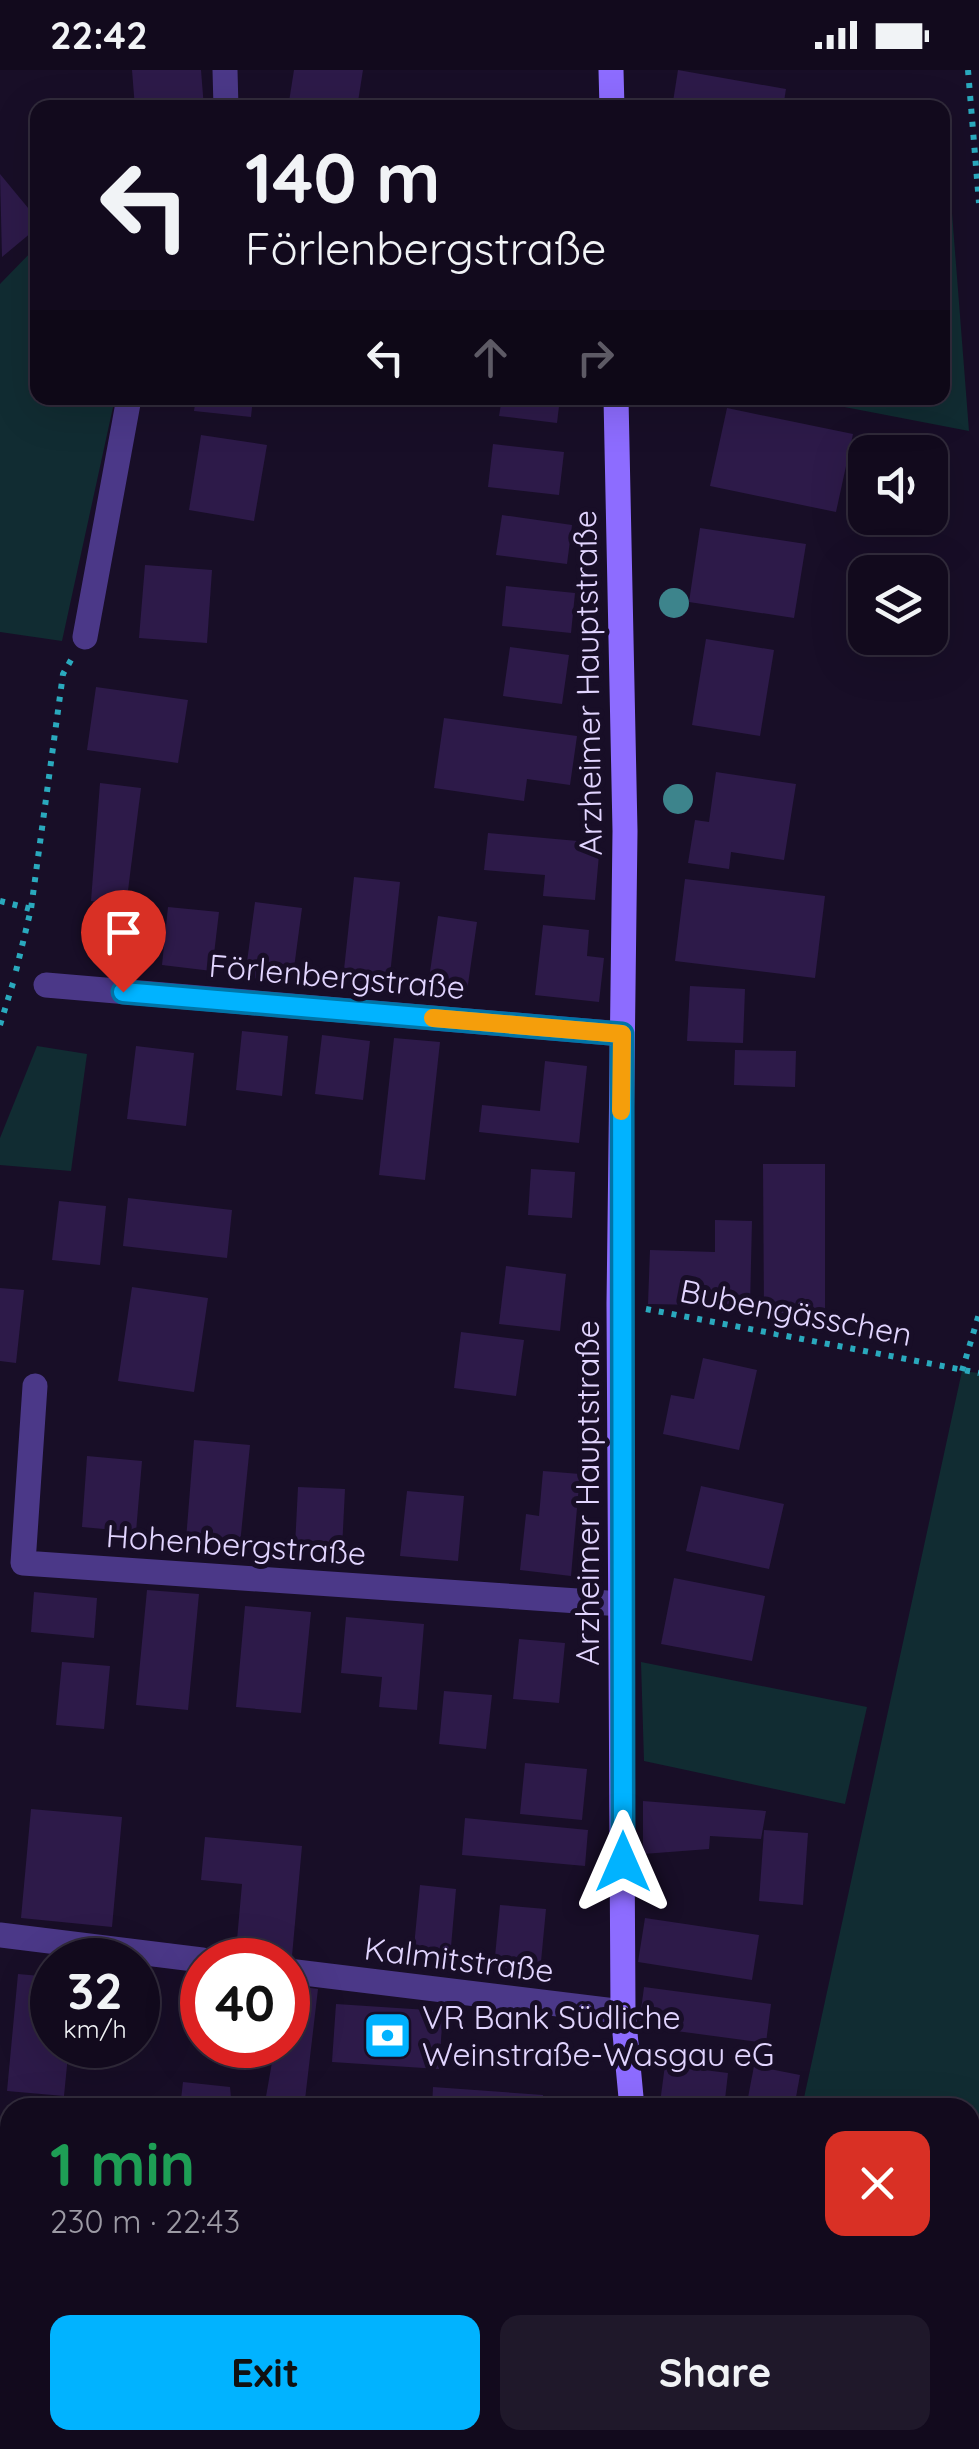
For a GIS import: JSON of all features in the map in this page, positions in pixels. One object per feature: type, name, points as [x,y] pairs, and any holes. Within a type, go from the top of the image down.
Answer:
[{"type":"street","points":[[225,70],[226,100]]},
{"type":"street","points":[[611,70],[612,100]]},
{"type":"street","points":[[85,637],[127,405]]},
{"type":"street","name":"Arzheimer Hauptstraße","points":[[616,405],[625,831],[619,1304],[623,2012],[631,2098]]},
{"type":"street","name":"Förlenbergstraße","points":[[46,985],[622,1034]]},
{"type":"street","name":"Hohenbergstraße","points":[[35,1386],[23,1563],[622,1604]]},
{"type":"street","points":[[0,1935],[180,1957]]},
{"type":"street","name":"Kalmitstraße","points":[[310,1974],[623,2012]]},
{"type":"path","points":[[968,70],[979,204]]},
{"type":"path","points":[[0,1025],[31,909],[63,674],[85,637]]},
{"type":"path","points":[[0,900],[31,909]]},
{"type":"path","name":"Bubengässchen","points":[[619,1304],[979,1373]]},
{"type":"path","points":[[962,1371],[979,1314]]},
{"type":"green space","points":[[950,213],[952,213],[969,431],[834,405],[950,405]]},
{"type":"green space","points":[[30,253],[30,405],[113,405],[62,641],[0,632],[0,284]]},
{"type":"green space","points":[[37,1046],[87,1054],[71,1171],[0,1165],[0,1138]]},
{"type":"green space","points":[[962,1371],[979,1373],[979,2098],[804,2098]]},
{"type":"green space","points":[[641,1662],[867,1707],[845,1804],[644,1761]]},
{"type":"building","points":[[132,70],[201,70],[203,100],[134,100]]},
{"type":"building","points":[[294,70],[363,70],[358,100],[289,100]]},
{"type":"building","points":[[678,70],[786,89],[784,100],[673,100]]},
{"type":"building","points":[[0,174],[30,210],[30,234],[2,257]]},
{"type":"building","points":[[195,405],[252,405],[251,417],[194,411]]},
{"type":"building","points":[[501,405],[559,405],[557,423],[499,416]]},
{"type":"building","points":[[727,408],[853,434],[848,435],[848,457],[836,512],[710,486]]},
{"type":"building","points":[[201,435],[267,445],[254,521],[189,510]]},
{"type":"building","points":[[493,444],[564,452],[559,495],[488,487]]},
{"type":"building","points":[[502,515],[572,525],[567,564],[496,555]]},
{"type":"building","points":[[700,528],[806,544],[794,618],[689,602]]},
{"type":"building","points":[[145,565],[212,570],[207,643],[139,638]]},
{"type":"building","points":[[506,586],[575,593],[571,633],[502,626]]},
{"type":"building","points":[[706,639],[774,650],[760,736],[692,725]]},
{"type":"building","points":[[510,647],[569,655],[562,704],[503,696]]},
{"type":"building","points":[[96,687],[188,700],[178,763],[87,750]]},
{"type":"building","points":[[444,718],[577,736],[570,785],[527,779],[524,801],[434,788]]},
{"type":"building","points":[[716,772],[796,784],[784,860],[731,852],[729,869],[688,863],[695,820],[709,822]]},
{"type":"building","points":[[100,783],[141,788],[126,906],[91,901]]},
{"type":"building","points":[[488,833],[600,843],[595,900],[543,896],[545,875],[484,870]]},
{"type":"building","points":[[354,877],[400,882],[389,984],[343,979]]},
{"type":"building","points":[[685,879],[825,896],[815,978],[675,961]]},
{"type":"building","points":[[255,902],[302,908],[292,983],[245,977]]},
{"type":"building","points":[[168,907],[219,912],[212,971],[162,965]]},
{"type":"building","points":[[438,916],[477,922],[466,998],[427,993]]},
{"type":"building","points":[[543,925],[589,930],[587,956],[604,958],[599,1002],[535,995]]},
{"type":"building","points":[[690,986],[745,989],[743,1043],[687,1041]]},
{"type":"building","points":[[242,1031],[288,1036],[282,1096],[236,1090]]},
{"type":"building","points":[[322,1035],[370,1041],[363,1100],[315,1094]]},
{"type":"building","points":[[394,1038],[440,1042],[425,1180],[379,1175]]},
{"type":"building","points":[[136,1046],[194,1053],[186,1126],[127,1119]]},
{"type":"building","points":[[735,1050],[796,1051],[795,1087],[734,1085]]},
{"type":"building","points":[[545,1061],[587,1066],[579,1143],[479,1132],[482,1105],[540,1111]]},
{"type":"building","points":[[763,1164],[825,1164],[825,1313],[764,1313]]},
{"type":"building","points":[[531,1169],[575,1172],[572,1218],[528,1215]]},
{"type":"building","points":[[128,1198],[232,1210],[227,1258],[123,1246]]},
{"type":"building","points":[[59,1201],[106,1206],[100,1265],[52,1260]]},
{"type":"building","points":[[715,1220],[752,1221],[750,1306],[648,1304],[650,1250],[715,1252]]},
{"type":"building","points":[[506,1266],[566,1274],[560,1331],[499,1324]]},
{"type":"building","points":[[132,1287],[208,1298],[194,1392],[118,1381]]},
{"type":"building","points":[[0,1288],[24,1290],[16,1363],[0,1361]]},
{"type":"building","points":[[461,1332],[524,1340],[516,1396],[454,1388]]},
{"type":"building","points":[[703,1358],[757,1370],[739,1450],[663,1434],[671,1395],[694,1399]]},
{"type":"building","points":[[194,1440],[250,1445],[240,1544],[186,1540]]},
{"type":"building","points":[[87,1456],[142,1461],[136,1532],[82,1527]]},
{"type":"building","points":[[543,1471],[580,1474],[571,1576],[520,1570],[526,1514],[539,1516]]},
{"type":"building","points":[[701,1486],[784,1504],[769,1569],[686,1551]]},
{"type":"building","points":[[298,1487],[345,1489],[342,1549],[295,1547]]},
{"type":"building","points":[[407,1491],[464,1496],[458,1561],[400,1556]]},
{"type":"building","points":[[674,1578],[765,1596],[752,1661],[661,1644]]},
{"type":"building","points":[[147,1590],[199,1594],[188,1710],[136,1705]]},
{"type":"building","points":[[34,1592],[97,1598],[94,1638],[31,1632]]},
{"type":"building","points":[[245,1606],[311,1612],[301,1713],[236,1707]]},
{"type":"building","points":[[346,1617],[424,1624],[417,1710],[379,1707],[382,1677],[341,1673]]},
{"type":"building","points":[[519,1639],[565,1643],[559,1703],[513,1699]]},
{"type":"building","points":[[62,1662],[110,1666],[104,1729],[56,1725]]},
{"type":"building","points":[[444,1691],[492,1695],[486,1749],[439,1744]]},
{"type":"building","points":[[525,1763],[587,1769],[582,1820],[520,1814]]},
{"type":"building","points":[[643,1801],[766,1811],[761,1839],[710,1836],[709,1849],[643,1854]]},
{"type":"building","points":[[31,1809],[122,1817],[112,1927],[21,1918]]},
{"type":"building","points":[[465,1818],[588,1830],[585,1866],[462,1855]]},
{"type":"building","points":[[764,1830],[808,1833],[803,1905],[759,1901]]},
{"type":"building","points":[[205,1837],[302,1846],[294,1938],[237,1938],[242,1884],[201,1880]]},
{"type":"building","points":[[420,1885],[456,1889],[449,1970],[412,1967]]},
{"type":"building","points":[[500,1905],[546,1909],[540,1972],[494,1967]]},
{"type":"building","points":[[645,1918],[759,1935],[752,1980],[638,1962]]},
{"type":"building","points":[[18,1974],[30,1975],[30,2068],[67,2068],[64,2096],[7,2091]]},
{"type":"building","points":[[644,1987],[771,2004],[766,2043],[639,2026]]},
{"type":"building","points":[[310,1988],[318,1989],[310,2057]]},
{"type":"building","name":"VR Bank Südliche Weinstraße-Wasgau eG","points":[[336,2004],[443,2011],[439,2069],[332,2062]]},
{"type":"building","points":[[665,2065],[728,2073],[725,2098],[661,2098]]},
{"type":"building","points":[[754,2066],[800,2075],[796,2098],[748,2098]]},
{"type":"building","points":[[271,2068],[309,2068],[305,2098],[266,2098]]},
{"type":"building","points":[[183,2082],[230,2087],[231,2098],[181,2098]]},
{"type":"building","points":[[433,2087],[543,2095],[543,2098],[432,2098]]},
{"type":"slow traffic","points":[[433,1018],[622,1034],[621,1111]]},
{"type":"place","name":"VR Bank Südliche Weinstraße-Wasgau eG","points":[[387,2036]]},
{"type":"route","points":[[123,992],[622,1034],[619,1304],[623,1862]]}]
